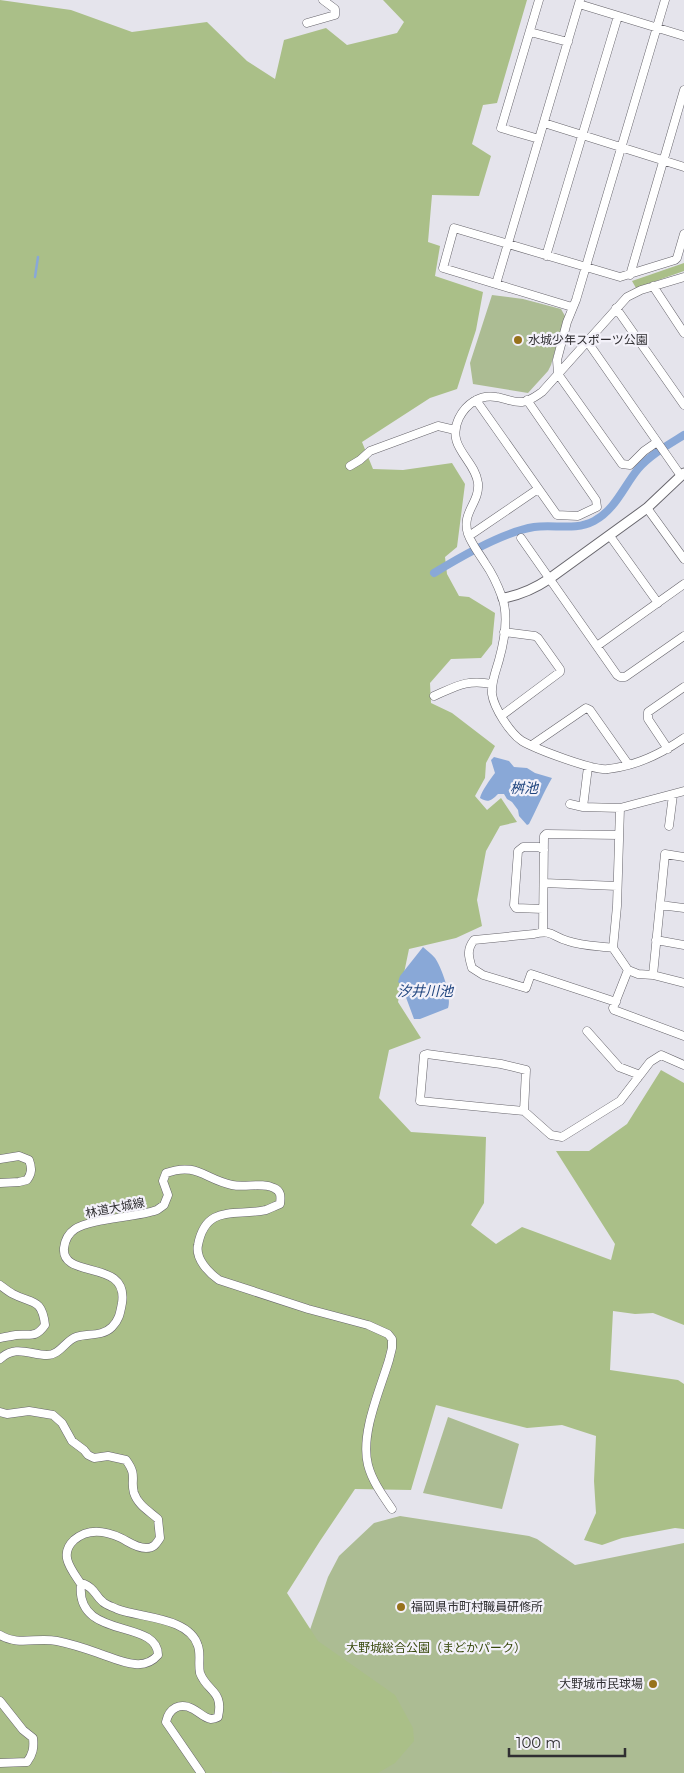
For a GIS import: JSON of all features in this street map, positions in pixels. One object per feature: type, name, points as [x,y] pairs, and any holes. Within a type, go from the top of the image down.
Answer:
[{"type":"street","points":[[307,23],[335,15],[335,9],[323,0]]},
{"type":"street","points":[[539,139],[501,128],[540,0]]},
{"type":"street","points":[[657,442],[644,451],[630,465],[622,464],[558,374],[557,360],[665,0]]},
{"type":"street","points":[[496,284],[579,2],[684,36]]},
{"type":"street","points":[[546,256],[618,16]]},
{"type":"street","points":[[530,32],[568,42]]},
{"type":"street","points":[[630,275],[684,90]]},
{"type":"street","points":[[544,123],[684,167]]},
{"type":"street","points":[[572,307],[443,268],[454,228],[620,277],[677,258],[684,234]]},
{"type":"street","points":[[684,277],[641,290],[627,297],[542,392],[527,400],[512,401],[495,397],[484,397],[476,400],[464,410],[458,419],[455,430],[456,443],[474,472],[478,483],[477,494],[468,512],[466,522],[469,536],[487,565],[503,598],[505,618],[502,650],[492,684],[494,704],[515,735],[532,745],[588,768],[608,769],[656,756],[684,738]]},
{"type":"street","points":[[653,286],[684,332]]},
{"type":"street","points":[[616,308],[684,405]]},
{"type":"street","points":[[503,598],[517,596],[533,590],[647,508],[682,474],[657,442],[587,341]]},
{"type":"street","points":[[476,400],[559,516],[578,516],[598,506],[527,400]]},
{"type":"street","points":[[350,466],[370,451],[438,426],[455,430]]},
{"type":"street","points":[[469,536],[538,489]]},
{"type":"street","points":[[647,508],[684,559]]},
{"type":"street","points":[[610,536],[658,603]]},
{"type":"street","points":[[521,538],[548,579],[620,677],[625,677],[684,636]]},
{"type":"street","points":[[597,646],[684,584]]},
{"type":"street","points":[[501,716],[560,672],[560,669],[538,638],[504,632]]},
{"type":"street","points":[[434,696],[467,682],[478,681],[492,684]]},
{"type":"street","points":[[668,749],[647,715],[648,712],[684,687]]},
{"type":"street","points":[[532,745],[586,708],[590,710],[628,764]]},
{"type":"street","points":[[584,807],[588,768]]},
{"type":"street","points":[[570,804],[584,807],[620,808],[684,791]]},
{"type":"street","points":[[669,826],[673,795]]},
{"type":"street","points":[[620,808],[613,948],[628,970],[638,974],[652,975],[684,983]]},
{"type":"street","points":[[543,932],[544,836],[546,834],[619,834]]},
{"type":"street","points":[[543,909],[516,908],[514,905],[518,851],[522,847],[539,847],[544,850]]},
{"type":"street","points":[[652,975],[665,854],[684,857]]},
{"type":"street","points":[[544,883],[617,886]]},
{"type":"street","points":[[660,904],[684,908]]},
{"type":"street","points":[[613,948],[567,941],[555,934],[543,932],[474,940],[468,954],[472,968],[483,975],[526,988],[531,974],[616,1002]]},
{"type":"street","points":[[656,940],[684,945]]},
{"type":"street","points":[[628,970],[613,1008],[614,1010],[684,1036]]},
{"type":"street","points":[[587,1031],[619,1067],[640,1075]]},
{"type":"street","points":[[524,1111],[526,1070],[501,1064],[424,1055],[420,1101],[524,1111],[551,1135],[562,1137],[620,1101],[650,1062],[661,1055],[684,1065]]},
{"type":"street","points":[[0,1159],[19,1156],[29,1160],[32,1167],[28,1180],[0,1183]]},
{"type":"street","name":"林道大城線","points":[[0,1359],[8,1353],[18,1351],[47,1355],[56,1353],[71,1339],[78,1336],[101,1333],[110,1329],[120,1316],[123,1296],[112,1278],[91,1268],[80,1268],[65,1258],[66,1239],[77,1228],[88,1224],[147,1214],[157,1210],[164,1205],[168,1195],[163,1181],[166,1172],[179,1168],[201,1172],[233,1185],[272,1186],[279,1191],[281,1196],[280,1204],[267,1210],[220,1214],[207,1223],[200,1236],[197,1250],[203,1265],[212,1276],[238,1287],[273,1296],[308,1309],[368,1325],[388,1334],[392,1339],[389,1360],[366,1436],[368,1465],[372,1478],[392,1510]]},
{"type":"street","points":[[0,1285],[14,1295],[30,1299],[39,1306],[44,1314],[45,1325],[34,1335],[15,1335],[0,1338]]},
{"type":"street","points":[[0,1412],[7,1414],[29,1411],[53,1415],[62,1423],[72,1441],[88,1455],[94,1458],[108,1456],[126,1460],[134,1473],[133,1492],[143,1507],[158,1519],[160,1538],[156,1545],[151,1548],[143,1548],[120,1537],[92,1530],[81,1534],[70,1543],[66,1551],[67,1562],[81,1584],[80,1593],[89,1613],[98,1621],[145,1636],[158,1648],[158,1655],[153,1661],[144,1664],[134,1664],[55,1640],[20,1641],[10,1640],[0,1635]]},
{"type":"street","points":[[81,1584],[92,1588],[102,1602],[117,1609],[167,1621],[188,1631],[198,1645],[200,1673],[207,1684],[215,1691],[219,1700],[220,1710],[218,1717],[211,1719],[193,1709],[182,1706],[168,1714],[166,1722],[201,1773]]},
{"type":"street","points":[[0,1701],[23,1730],[33,1738],[34,1747],[32,1755],[27,1762],[0,1763]]},
{"type":"green space","points":[[0,0],[71,10],[132,32],[207,22],[247,61],[275,79],[284,40],[326,28],[347,45],[397,33],[404,22],[383,0],[527,0],[497,103],[483,105],[472,144],[491,156],[479,196],[432,195],[428,242],[440,246],[435,276],[483,292],[476,330],[457,389],[430,398],[362,442],[373,469],[403,470],[452,463],[465,484],[457,547],[445,557],[447,574],[459,596],[469,597],[495,613],[492,644],[481,658],[451,659],[430,683],[431,703],[452,713],[495,746],[486,763],[485,778],[475,796],[487,810],[501,798],[517,822],[500,826],[486,851],[477,900],[482,926],[456,938],[409,949],[398,1002],[421,1038],[389,1050],[379,1098],[411,1132],[486,1137],[484,1203],[471,1225],[496,1244],[522,1227],[611,1260],[615,1244],[556,1151],[589,1151],[627,1124],[661,1070],[684,1083],[684,1325],[653,1313],[635,1314],[613,1311],[610,1370],[678,1380],[684,1384],[684,1529],[675,1528],[622,1538],[602,1545],[584,1540],[596,1513],[594,1481],[596,1436],[562,1425],[527,1428],[436,1405],[411,1490],[355,1489],[287,1593],[318,1641],[395,1695],[413,1728],[414,1741],[395,1763],[378,1773],[290,1773],[272,1771],[272,1773],[0,1773]]},
{"type":"green space","points":[[684,263],[684,271],[636,288],[632,281]]},
{"type":"green space","name":"水城少年スポーツ公園","points":[[492,295],[523,299],[561,309],[565,316],[551,365],[528,393],[473,384],[470,363]]},
{"type":"green space","points":[[448,1417],[519,1444],[502,1509],[423,1493]]},
{"type":"green space","name":"大野城総合公園（まどかパーク）","points":[[400,1516],[529,1536],[537,1539],[575,1565],[684,1543],[684,1773],[261,1773],[328,1577],[339,1556],[374,1523]]},
{"type":"water","name":"桝池","points":[[494,757],[509,761],[514,767],[527,768],[535,773],[552,778],[529,824],[527,825],[519,816],[518,810],[504,794],[498,794],[489,800],[480,798],[495,773],[491,760]]},
{"type":"water","name":"汐井川池","points":[[423,947],[435,958],[441,968],[446,983],[449,1003],[448,1008],[420,1019],[414,1019],[404,992],[405,987],[398,982],[400,976]]},
{"type":"waterway","points":[[35,277],[38,257]]},
{"type":"waterway","points":[[434,573],[482,546],[509,534],[534,527],[579,526],[594,521],[608,511],[638,469],[648,459],[684,435]]},
{"type":"place","name":"水城少年スポーツ公園","points":[[518,340]]},
{"type":"place","name":"福岡県市町村職員研修所","points":[[401,1607]]},
{"type":"place","name":"大野城市民球場","points":[[653,1684]]}]
